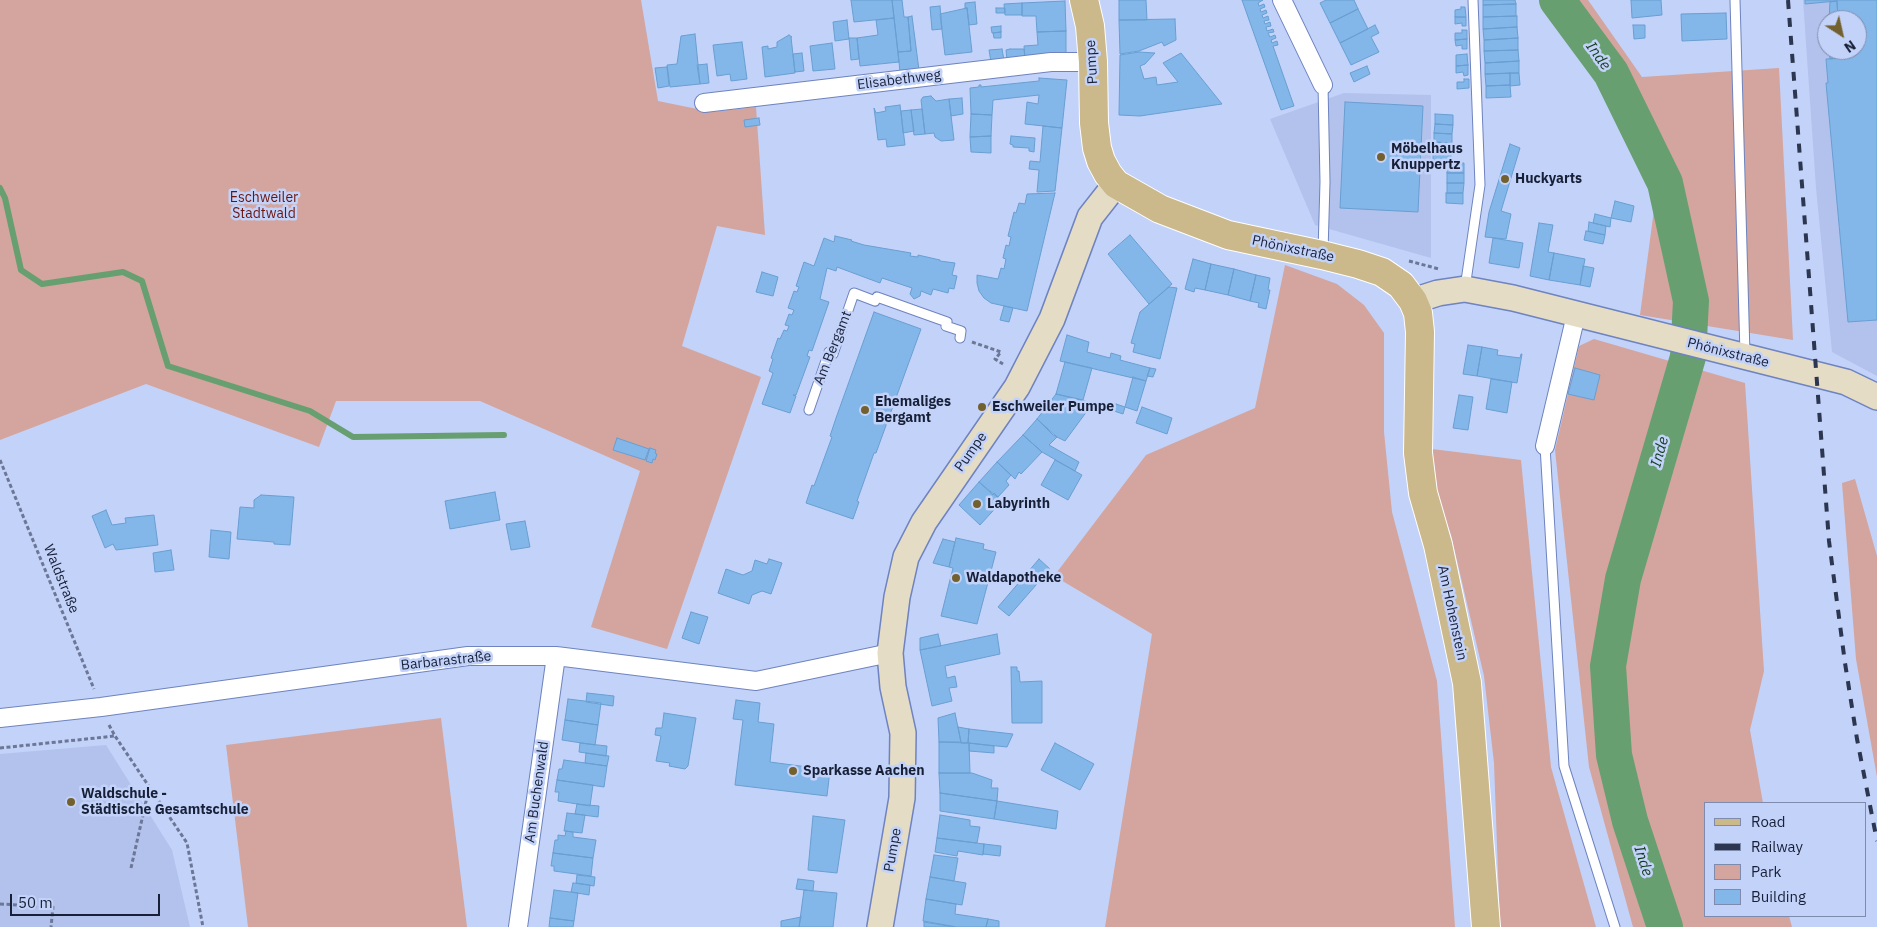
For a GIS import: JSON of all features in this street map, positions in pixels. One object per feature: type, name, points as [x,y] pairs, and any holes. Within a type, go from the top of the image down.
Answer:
[{"type":"main road","name":"Pumpe","points":[[880,927],[902,798],[903,733],[893,687],[890,653],[897,597],[906,557],[924,522],[1017,387],[1052,319],[1090,217],[1116,184],[1105,168],[1097,148],[1094,123],[1093,62],[1090,26],[1084,0]]},
{"type":"main road","name":"Phönixstraße","points":[[1116,184],[1160,208],[1228,235],[1322,255],[1382,272],[1401,285],[1414,301],[1438,293],[1465,289],[1513,298],[1846,382],[1877,397]]},
{"type":"main road","name":"Am Hohenstein","points":[[1414,301],[1418,313],[1420,332],[1418,453],[1423,493],[1438,545],[1467,683],[1486,927]]},
{"type":"street","points":[[1282,0],[1323,85]]},
{"type":"street","name":"Elisabethweg","points":[[704,103],[1051,62],[1093,62]]},
{"type":"street","points":[[1544,446],[1576,315]]},
{"type":"street","name":"Barbarastraße","points":[[0,718],[101,707],[468,656],[556,656],[756,681],[890,653]]},
{"type":"street","name":"Am Buchenwald","points":[[518,927],[556,656]]},
{"type":"lane","points":[[1465,289],[1480,185],[1473,0]]},
{"type":"lane","points":[[1734,355],[1746,341],[1735,0]]},
{"type":"lane","points":[[1322,255],[1325,182],[1323,85]]},
{"type":"lane","name":"Am Bergamt","points":[[809,410],[829,352],[833,354],[854,293],[875,301],[877,297],[948,322],[946,326],[961,331],[960,338]]},
{"type":"lane","points":[[1544,446],[1564,766],[1615,927]]},
{"type":"path","points":[[960,338],[1000,352],[995,359],[1002,362],[1017,387]]},
{"type":"path","name":"Waldstraße","points":[[0,460],[101,707],[115,736],[186,843],[203,927]]},
{"type":"path","points":[[0,748],[115,736]]},
{"type":"path","points":[[131,868],[149,788]]},
{"type":"path","points":[[0,904],[53,907],[51,927]]},
{"type":"shaded area","points":[[1803,0],[1877,0],[1877,376],[1832,352],[1816,188]]},
{"type":"shaded area","points":[[1344,93],[1431,95],[1431,258],[1315,225],[1270,119]]},
{"type":"shaded area","name":"Waldschule - Städtische Gesamtschule","points":[[106,745],[172,850],[190,927],[0,927],[0,754]]},
{"type":"green space","name":"Eschweiler Stadtwald","points":[[0,0],[641,0],[658,101],[712,112],[756,107],[765,235],[717,226],[682,346],[761,377],[667,649],[591,627],[640,471],[480,401],[336,401],[319,447],[146,384],[0,440]]},
{"type":"green space","points":[[1545,0],[1588,0],[1642,77],[1779,68],[1793,340],[1640,315],[1657,187],[1604,83]]},
{"type":"green space","points":[[1285,265],[1337,284],[1364,305],[1384,333],[1384,432],[1392,512],[1437,681],[1455,927],[1105,927],[1152,634],[1054,576],[1146,455],[1255,408]]},
{"type":"green space","points":[[1594,339],[1745,383],[1764,671],[1750,730],[1763,802],[1704,802],[1704,917],[1789,917],[1792,927],[1633,927],[1589,767],[1555,450],[1579,346]]},
{"type":"green space","points":[[1432,449],[1521,460],[1551,767],[1596,927],[1500,927],[1494,763],[1484,676],[1451,535],[1436,494]]},
{"type":"green space","points":[[1855,479],[1877,556],[1877,777],[1856,659],[1842,483]]},
{"type":"green space","points":[[441,718],[467,927],[248,927],[226,745]]},
{"type":"building","points":[[851,0],[892,0],[894,18],[854,22]]},
{"type":"building","points":[[892,0],[902,0],[904,17],[908,17],[911,51],[898,52]]},
{"type":"building","points":[[1119,0],[1146,0],[1147,20],[1119,20]]},
{"type":"building","points":[[1242,0],[1263,0],[1258,3],[1259,6],[1264,4],[1265,7],[1260,9],[1261,12],[1266,10],[1267,13],[1262,15],[1263,18],[1268,16],[1269,20],[1264,21],[1265,24],[1270,22],[1271,26],[1266,27],[1267,31],[1273,29],[1274,32],[1268,33],[1270,37],[1275,35],[1276,38],[1271,40],[1272,43],[1277,41],[1278,45],[1273,46],[1294,106],[1281,110]]},
{"type":"building","points":[[1326,0],[1354,0],[1358,9],[1330,23],[1320,3]]},
{"type":"building","points":[[1483,0],[1515,0],[1516,4],[1483,5]]},
{"type":"building","points":[[1631,0],[1661,0],[1662,15],[1632,18]]},
{"type":"building","points":[[1805,0],[1877,0],[1877,320],[1848,322],[1826,83],[1828,83],[1826,60],[1867,60],[1867,10],[1837,10],[1837,1],[1805,4]]},
{"type":"building","points":[[1065,1],[1066,31],[1037,32],[1036,16],[1022,16],[1022,3]]},
{"type":"building","points":[[1837,1],[1837,10],[1830,10],[1830,2]]},
{"type":"building","points":[[975,2],[977,24],[969,25],[965,3]]},
{"type":"building","points":[[1022,3],[1022,15],[1005,15],[1004,4]]},
{"type":"building","points":[[1516,4],[1516,16],[1483,17],[1483,5]]},
{"type":"building","points":[[940,6],[942,29],[932,30],[930,7]]},
{"type":"building","points":[[1461,7],[1465,7],[1466,17],[1455,17],[1455,10],[1461,9]]},
{"type":"building","points":[[967,8],[972,52],[945,55],[940,14]]},
{"type":"building","points":[[996,8],[1005,8],[1005,13],[996,13]]},
{"type":"building","points":[[1358,9],[1368,29],[1340,43],[1330,23]]},
{"type":"building","points":[[1726,13],[1727,39],[1682,41],[1681,14]]},
{"type":"building","points":[[912,16],[919,70],[900,72],[898,52],[911,51],[908,17]]},
{"type":"building","points":[[1517,16],[1517,27],[1483,29],[1483,17]]},
{"type":"building","points":[[1455,17],[1466,17],[1466,26],[1462,26],[1462,23],[1455,24]]},
{"type":"building","points":[[894,18],[899,62],[860,66],[857,38],[878,35],[876,20]]},
{"type":"building","points":[[1175,19],[1176,40],[1164,46],[1162,42],[1139,51],[1120,54],[1119,20]]},
{"type":"building","points":[[847,20],[849,39],[835,41],[833,22]]},
{"type":"building","points":[[1375,25],[1379,33],[1371,37],[1379,52],[1351,65],[1340,43]]},
{"type":"building","points":[[1633,25],[1645,25],[1645,38],[1634,39]]},
{"type":"building","points":[[1001,26],[1001,32],[992,33],[991,27]]},
{"type":"building","points":[[1517,27],[1518,38],[1484,40],[1483,29]]},
{"type":"building","points":[[1462,30],[1467,30],[1467,39],[1455,40],[1455,33],[1462,33]]},
{"type":"building","points":[[1066,31],[1066,54],[1040,54],[1040,56],[1025,58],[1024,46],[1038,45],[1037,32]]},
{"type":"building","points":[[1001,32],[1001,38],[994,38],[993,33]]},
{"type":"building","points":[[695,34],[700,84],[670,87],[667,65],[677,64],[681,36]]},
{"type":"building","points":[[789,35],[792,37],[795,73],[765,77],[762,47],[768,46],[768,49],[777,47],[777,42]]},
{"type":"building","points":[[849,38],[857,38],[859,59],[851,60]]},
{"type":"building","points":[[1518,38],[1518,50],[1484,51],[1484,40]]},
{"type":"building","points":[[1467,39],[1467,49],[1462,49],[1462,45],[1456,46],[1455,40]]},
{"type":"building","points":[[742,42],[747,79],[731,81],[730,74],[717,76],[713,45]]},
{"type":"building","points":[[832,43],[835,69],[813,71],[810,46]]},
{"type":"building","points":[[1002,49],[1004,60],[991,62],[989,50]]},
{"type":"building","points":[[1024,49],[1025,58],[1007,60],[1006,50]]},
{"type":"building","points":[[1518,50],[1519,61],[1485,63],[1484,51]]},
{"type":"building","points":[[1139,52],[1155,53],[1145,64],[1140,66],[1144,79],[1156,77],[1157,85],[1178,82],[1163,63],[1181,53],[1222,104],[1140,116],[1119,115],[1120,55]]},
{"type":"building","points":[[802,53],[804,71],[795,72],[793,54]]},
{"type":"building","points":[[1467,54],[1468,65],[1456,66],[1456,55]]},
{"type":"building","points":[[1519,61],[1519,73],[1485,74],[1485,63]]},
{"type":"building","points":[[707,64],[709,83],[700,84],[697,65]]},
{"type":"building","points":[[1468,65],[1468,75],[1464,76],[1463,72],[1456,73],[1456,66]]},
{"type":"building","points":[[1367,66],[1370,74],[1354,82],[1350,73]]},
{"type":"building","points":[[667,67],[669,86],[658,88],[655,68]]},
{"type":"building","points":[[1510,73],[1510,85],[1486,86],[1485,74]]},
{"type":"building","points":[[1510,73],[1519,73],[1520,85],[1510,86]]},
{"type":"building","points":[[1039,78],[1067,80],[1062,128],[1025,124],[1027,102],[1038,104],[1039,95],[993,100],[992,115],[971,114],[970,88],[979,87],[979,85],[981,87],[1039,81]]},
{"type":"building","points":[[1464,79],[1469,79],[1469,88],[1457,89],[1457,82],[1464,82]]},
{"type":"building","points":[[1510,85],[1511,97],[1486,98],[1486,86]]},
{"type":"building","points":[[931,96],[936,101],[949,99],[954,140],[941,141],[935,137],[934,133],[925,134],[921,100],[923,97]]},
{"type":"building","points":[[962,98],[963,114],[951,116],[949,99]]},
{"type":"building","name":"Möbelhaus Knuppertz","points":[[1345,102],[1423,106],[1418,212],[1340,208]]},
{"type":"building","points":[[900,105],[905,145],[887,147],[886,139],[878,140],[874,108],[876,113],[886,111],[885,107]]},
{"type":"building","points":[[922,109],[925,134],[914,135],[911,110]]},
{"type":"building","points":[[911,110],[914,131],[903,133],[901,111]]},
{"type":"building","points":[[971,114],[992,115],[991,136],[970,137]]},
{"type":"building","points":[[1435,114],[1453,115],[1453,125],[1435,124]]},
{"type":"building","points":[[759,118],[760,125],[745,127],[744,120]]},
{"type":"building","points":[[1435,124],[1453,125],[1452,134],[1434,133]]},
{"type":"building","points":[[1043,126],[1062,128],[1055,191],[1037,192],[1039,170],[1029,169],[1030,161],[1040,162]]},
{"type":"building","points":[[1434,133],[1452,134],[1452,143],[1434,142]]},
{"type":"building","points":[[991,136],[991,153],[971,152],[970,137]]},
{"type":"building","points":[[1011,136],[1035,138],[1034,152],[1029,151],[1029,148],[1013,147],[1010,144]]},
{"type":"building","points":[[1434,142],[1452,143],[1451,153],[1433,153]]},
{"type":"building","name":"Huckyarts","points":[[1510,144],[1520,148],[1501,211],[1511,214],[1506,239],[1485,237],[1489,212]]},
{"type":"building","points":[[1433,153],[1451,153],[1451,163],[1433,164]]},
{"type":"building","points":[[1447,163],[1464,163],[1464,173],[1447,173]]},
{"type":"building","points":[[1447,173],[1464,173],[1464,183],[1447,183]]},
{"type":"building","points":[[1447,183],[1464,183],[1463,193],[1447,193]]},
{"type":"building","points":[[1055,193],[1027,311],[991,303],[979,291],[977,275],[998,279],[1001,268],[1004,269],[1006,259],[1003,258],[1006,245],[1009,246],[1011,237],[1008,236],[1014,212],[1016,213],[1019,203],[1025,204],[1027,194]]},
{"type":"building","points":[[1446,193],[1463,193],[1463,204],[1446,203]]},
{"type":"building","points":[[1615,201],[1634,206],[1631,222],[1611,218]]},
{"type":"building","points":[[1595,214],[1611,218],[1610,227],[1593,223]]},
{"type":"building","points":[[1589,222],[1606,226],[1605,235],[1588,231]]},
{"type":"building","points":[[1539,223],[1553,225],[1548,252],[1554,253],[1549,280],[1530,276]]},
{"type":"building","points":[[1586,231],[1605,235],[1603,244],[1584,240]]},
{"type":"building","points":[[1130,235],[1172,284],[1149,304],[1108,254]]},
{"type":"building","points":[[835,236],[864,245],[911,253],[910,256],[918,257],[918,255],[955,263],[952,275],[957,276],[954,289],[949,288],[948,293],[933,289],[931,295],[921,291],[920,296],[914,299],[910,294],[912,288],[882,278],[880,283],[837,267],[836,271],[827,268],[820,299],[829,302],[812,351],[809,350],[807,356],[810,357],[796,395],[793,395],[796,396],[790,413],[762,404],[773,373],[769,371],[773,359],[771,358],[778,338],[780,339],[784,330],[787,331],[789,326],[785,325],[789,314],[792,315],[794,310],[788,308],[794,291],[797,292],[799,287],[796,286],[804,262],[814,266],[824,238],[834,242]]},
{"type":"building","points":[[1493,238],[1523,243],[1519,268],[1489,263]]},
{"type":"building","points":[[1554,253],[1585,259],[1580,285],[1549,280]]},
{"type":"building","points":[[1193,259],[1211,264],[1205,290],[1195,288],[1194,292],[1185,289]]},
{"type":"building","points":[[1211,264],[1234,269],[1228,295],[1205,290]]},
{"type":"building","points":[[1583,266],[1594,268],[1590,287],[1580,285]]},
{"type":"building","points":[[1234,269],[1256,275],[1250,301],[1228,295]]},
{"type":"building","points":[[762,272],[778,277],[773,296],[756,292]]},
{"type":"building","points":[[1256,275],[1270,278],[1268,290],[1270,290],[1266,309],[1258,307],[1259,303],[1250,301]]},
{"type":"building","points":[[1169,287],[1177,288],[1160,359],[1133,352],[1135,344],[1131,343],[1140,312]]},
{"type":"building","points":[[1004,306],[1013,308],[1009,322],[1000,320]]},
{"type":"building","name":"Ehemaliges Bergamt","points":[[874,312],[921,329],[876,453],[874,453],[857,501],[859,502],[853,519],[806,503],[832,437],[830,436],[836,418]]},
{"type":"building","points":[[1067,335],[1089,342],[1087,352],[1110,358],[1111,353],[1121,356],[1120,360],[1150,368],[1146,381],[1060,361]]},
{"type":"building","points":[[1468,345],[1482,347],[1477,376],[1463,374]]},
{"type":"building","points":[[1482,347],[1498,350],[1497,355],[1520,358],[1522,354],[1517,383],[1477,376]]},
{"type":"building","points":[[1065,362],[1092,368],[1083,400],[1056,394]]},
{"type":"building","points":[[1150,368],[1156,369],[1153,377],[1147,376]]},
{"type":"building","points":[[1575,368],[1600,375],[1594,400],[1568,394]]},
{"type":"building","points":[[1133,377],[1146,381],[1137,411],[1125,407]]},
{"type":"building","points":[[1491,379],[1512,382],[1507,413],[1486,409]]},
{"type":"building","points":[[1056,394],[1093,403],[1065,441],[1053,435],[1037,419]]},
{"type":"building","points":[[1459,395],[1473,397],[1468,430],[1453,428]]},
{"type":"building","points":[[1116,404],[1125,407],[1123,414],[1114,411]]},
{"type":"building","points":[[1142,407],[1172,418],[1167,434],[1136,423]]},
{"type":"building","points":[[1037,419],[1057,437],[1049,445],[1079,462],[1075,471],[1042,452],[1023,435]]},
{"type":"building","points":[[1023,435],[1042,452],[1021,474],[1019,472],[1015,479],[997,462]]},
{"type":"building","points":[[617,438],[649,449],[645,460],[613,450]]},
{"type":"building","points":[[650,448],[656,450],[655,453],[657,454],[652,463],[646,461]]},
{"type":"building","points":[[1055,460],[1082,475],[1068,500],[1041,485]]},
{"type":"building","points":[[997,462],[1011,475],[1006,481],[1009,485],[998,497],[994,493],[993,495],[979,482]]},
{"type":"building","points":[[979,482],[1002,501],[980,525],[959,505]]},
{"type":"building","points":[[495,492],[500,520],[450,529],[445,501]]},
{"type":"building","points":[[261,495],[294,497],[290,545],[237,539],[240,507],[254,508],[254,500]]},
{"type":"building","points":[[106,510],[112,525],[126,523],[125,518],[154,515],[158,545],[116,550],[113,544],[105,548],[92,516]]},
{"type":"building","points":[[525,521],[530,547],[511,550],[506,524]]},
{"type":"building","points":[[211,530],[231,532],[229,559],[209,557]]},
{"type":"building","points":[[956,538],[984,544],[983,549],[996,552],[977,624],[941,616],[953,568],[949,567]]},
{"type":"building","points":[[943,539],[955,542],[949,567],[933,563]]},
{"type":"building","points":[[171,550],[174,570],[155,572],[153,553]]},
{"type":"building","points":[[769,559],[782,563],[771,594],[762,591],[752,595],[749,604],[718,593],[726,569],[743,575],[752,571],[755,560],[767,564]]},
{"type":"building","points":[[1039,559],[1050,569],[1009,616],[998,607]]},
{"type":"building","points":[[691,612],[708,617],[699,644],[682,638]]},
{"type":"building","points":[[938,634],[941,646],[920,650],[920,638]]},
{"type":"building","points":[[997,634],[1000,654],[945,666],[947,678],[955,676],[957,687],[949,688],[952,701],[932,706],[920,650]]},
{"type":"building","points":[[1011,667],[1017,667],[1020,682],[1042,681],[1042,723],[1012,723]]},
{"type":"building","points":[[587,693],[614,696],[613,706],[586,702]]},
{"type":"building","points":[[568,699],[601,703],[598,725],[565,720]]},
{"type":"building","points":[[736,700],[760,703],[758,722],[774,724],[770,762],[830,770],[827,796],[735,785],[743,720],[733,719]]},
{"type":"building","points":[[664,713],[696,718],[688,766],[685,769],[669,766],[670,763],[656,761],[661,736],[655,735],[656,728],[662,728]]},
{"type":"building","points":[[955,713],[961,742],[939,742],[938,718]]},
{"type":"building","points":[[565,720],[598,725],[595,745],[562,740]]},
{"type":"building","points":[[958,727],[969,729],[968,743],[961,743]]},
{"type":"building","points":[[969,729],[1013,734],[1007,747],[968,743]]},
{"type":"building","points":[[939,742],[969,743],[970,773],[939,773]]},
{"type":"building","points":[[580,743],[607,746],[606,756],[579,752]]},
{"type":"building","points":[[969,743],[994,746],[994,753],[969,751]]},
{"type":"building","points":[[1055,743],[1094,764],[1080,790],[1041,770]]},
{"type":"building","points":[[586,753],[609,756],[607,766],[585,763]]},
{"type":"building","points":[[564,760],[607,766],[604,787],[557,780],[559,769],[562,769]]},
{"type":"building","points":[[939,773],[972,773],[992,780],[991,788],[998,788],[997,801],[940,793]]},
{"type":"building","points":[[557,780],[593,785],[590,806],[558,801],[559,792],[555,792]]},
{"type":"building","points":[[940,793],[997,801],[994,819],[940,811]]},
{"type":"building","points":[[997,801],[1058,811],[1056,829],[994,819]]},
{"type":"building","points":[[577,804],[599,806],[598,817],[575,814]]},
{"type":"building","points":[[567,813],[585,815],[582,833],[564,831]]},
{"type":"building","points":[[940,815],[970,820],[970,826],[980,827],[977,843],[937,838]]},
{"type":"building","points":[[813,816],[845,820],[837,873],[808,870]]},
{"type":"building","points":[[566,831],[573,832],[573,837],[596,840],[593,858],[553,853],[555,840],[558,840],[558,835],[565,836]]},
{"type":"building","points":[[937,838],[984,844],[983,855],[958,851],[957,856],[935,852]]},
{"type":"building","points":[[984,844],[1001,846],[1000,856],[983,854]]},
{"type":"building","points":[[553,853],[593,858],[591,876],[554,871],[554,866],[551,866]]},
{"type":"building","points":[[934,855],[958,858],[954,881],[930,877]]},
{"type":"building","points":[[577,875],[595,877],[594,886],[576,883]]},
{"type":"building","points":[[930,877],[966,883],[962,905],[926,899]]},
{"type":"building","points":[[798,879],[814,881],[813,891],[796,889]]},
{"type":"building","points":[[573,883],[590,885],[589,895],[571,892]]},
{"type":"building","points":[[554,890],[578,893],[574,921],[550,918]]},
{"type":"building","points":[[804,890],[837,893],[833,927],[799,927]]},
{"type":"building","points":[[926,899],[956,904],[955,914],[988,919],[986,927],[957,927],[923,921]]},
{"type":"building","points":[[801,917],[799,927],[781,927],[781,921]]},
{"type":"building","points":[[550,918],[574,921],[573,927],[549,927]]},
{"type":"building","points":[[988,919],[999,921],[999,927],[986,927]]},
{"type":"building","points":[[924,922],[954,927],[924,927]]},
{"type":"waterway","name":"Inde","points":[[1557,0],[1611,73],[1665,183],[1691,301],[1688,357],[1623,579],[1608,666],[1614,755],[1630,821],[1665,927]]},
{"type":"waterway","points":[[0,188],[5,198],[21,270],[42,284],[123,272],[142,281],[168,366],[310,411],[353,437],[504,435]]},
{"type":"railway","points":[[1788,0],[1829,541],[1857,739],[1877,841]]},
{"type":"place","name":"Möbelhaus Knuppertz","points":[[1381,157]]},
{"type":"place","name":"Huckyarts","points":[[1505,179]]},
{"type":"place","name":"Eschweiler Pumpe","points":[[982,407]]},
{"type":"place","name":"Ehemaliges Bergamt","points":[[865,410]]},
{"type":"place","name":"Labyrinth","points":[[977,504]]},
{"type":"place","name":"Waldapotheke","points":[[956,578]]},
{"type":"place","name":"Sparkasse Aachen","points":[[793,771]]},
{"type":"place","name":"Waldschule - Städtische Gesamtschule","points":[[71,802]]}]
